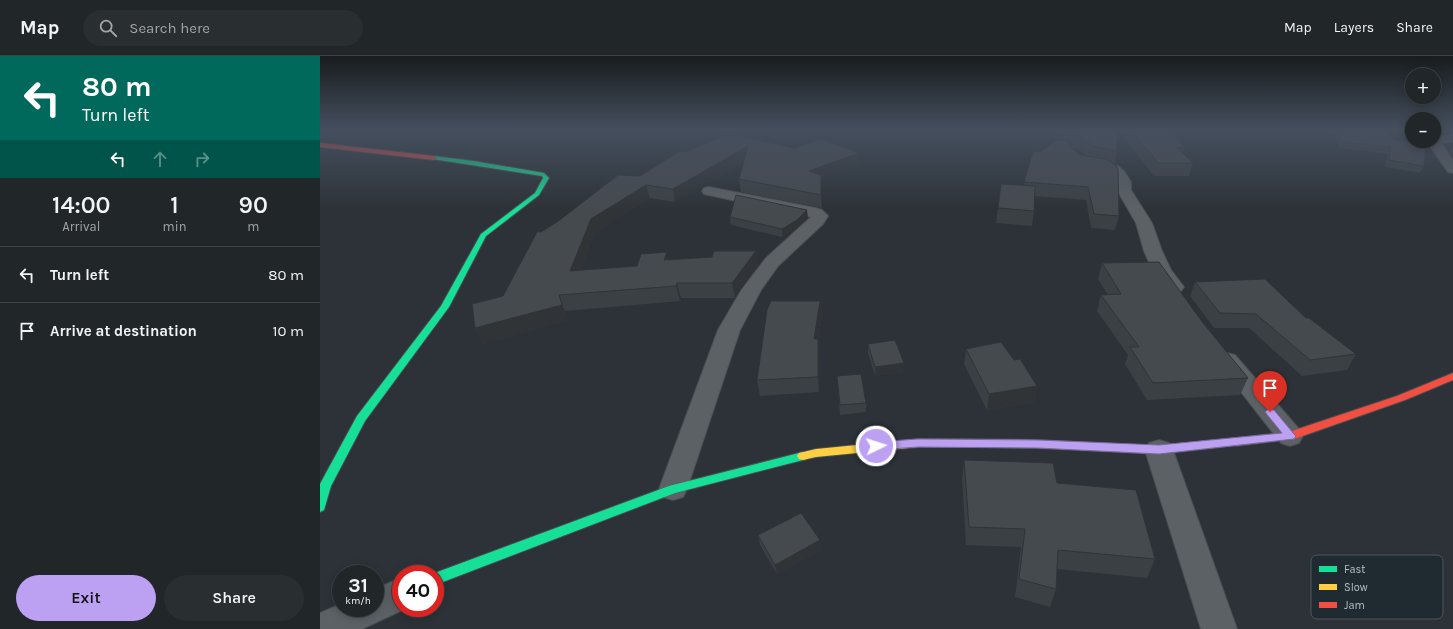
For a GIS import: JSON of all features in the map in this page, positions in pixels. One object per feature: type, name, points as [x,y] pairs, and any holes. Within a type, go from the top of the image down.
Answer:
[{"type":"street","points":[[320,508],[325,486],[361,419],[445,307],[483,235],[537,194],[546,178],[544,175],[474,163],[423,157]]},
{"type":"street","points":[[1444,157],[1453,169]]},
{"type":"street","points":[[1076,159],[1088,165],[1114,169],[1119,174],[1124,182],[1124,190],[1144,223],[1153,251],[1162,271],[1184,302]]},
{"type":"street","points":[[673,489],[729,330],[752,289],[772,262],[817,221],[820,216],[816,213],[709,191]]},
{"type":"street","points":[[1216,346],[1290,436]]},
{"type":"street","points":[[444,576],[673,489],[816,453],[918,443],[1038,444],[1159,450],[1290,436],[1401,398],[1453,376]]},
{"type":"street","points":[[1159,450],[1219,629]]},
{"type":"street","points":[[323,629],[350,617]]},
{"type":"building","points":[[671,157],[729,157],[673,189],[646,185],[591,219],[570,271],[637,266],[641,254],[667,252],[664,260],[712,257],[714,251],[756,251],[732,283],[677,283],[676,286],[559,295],[562,305],[475,328],[472,304],[503,296],[537,232],[541,232],[557,222],[618,175],[640,176]]},
{"type":"building","points":[[745,157],[849,157],[809,171],[821,175],[821,195],[739,179]]},
{"type":"building","points":[[1031,157],[1091,157],[1106,159],[1116,165],[1118,170],[1119,216],[1094,214],[1088,187],[1024,182]]},
{"type":"building","points":[[1153,157],[1187,157],[1193,163],[1158,163]]},
{"type":"building","points":[[1390,157],[1425,157],[1424,166],[1389,160]]},
{"type":"building","points":[[1001,184],[1035,186],[1034,211],[998,208]]},
{"type":"building","points":[[736,195],[807,210],[797,220],[782,229],[730,217]]},
{"type":"building","points":[[1159,262],[1203,323],[1248,378],[1153,383],[1130,347],[1139,347],[1101,295],[1121,294],[1102,263]]},
{"type":"building","points":[[1265,279],[1306,318],[1309,318],[1356,354],[1310,360],[1256,314],[1220,313],[1195,282]]},
{"type":"building","points":[[771,301],[820,301],[814,339],[818,339],[818,377],[757,380],[767,310]]},
{"type":"building","points":[[895,340],[904,363],[875,367],[868,344]]},
{"type":"building","points":[[1001,342],[1014,360],[1020,359],[1037,386],[989,394],[966,349]]},
{"type":"building","points":[[861,374],[866,403],[840,405],[837,376]]},
{"type":"building","points":[[964,460],[1053,463],[1057,483],[1136,490],[1155,559],[1058,550],[1056,589],[1019,579],[1025,529],[969,527]]},
{"type":"building","points":[[801,513],[820,540],[775,565],[758,535]]},
{"type":"traffic: fast","points":[[320,507],[325,486],[361,419],[445,307],[483,235],[537,194],[546,178],[544,175],[434,158]]},
{"type":"traffic: fast","points":[[971,443],[1038,444],[1159,450],[1235,442]]},
{"type":"traffic: fast","points":[[444,576],[673,489],[803,456]]},
{"type":"traffic: slow","points":[[803,456],[816,453],[918,443],[971,443]]},
{"type":"traffic: jam","points":[[423,157],[434,158]]},
{"type":"traffic: jam","points":[[1235,442],[1290,436],[1401,398],[1453,376]]},
{"type":"route","points":[[876,446],[918,443],[1038,444],[1159,450],[1290,436],[1270,412]]}]
